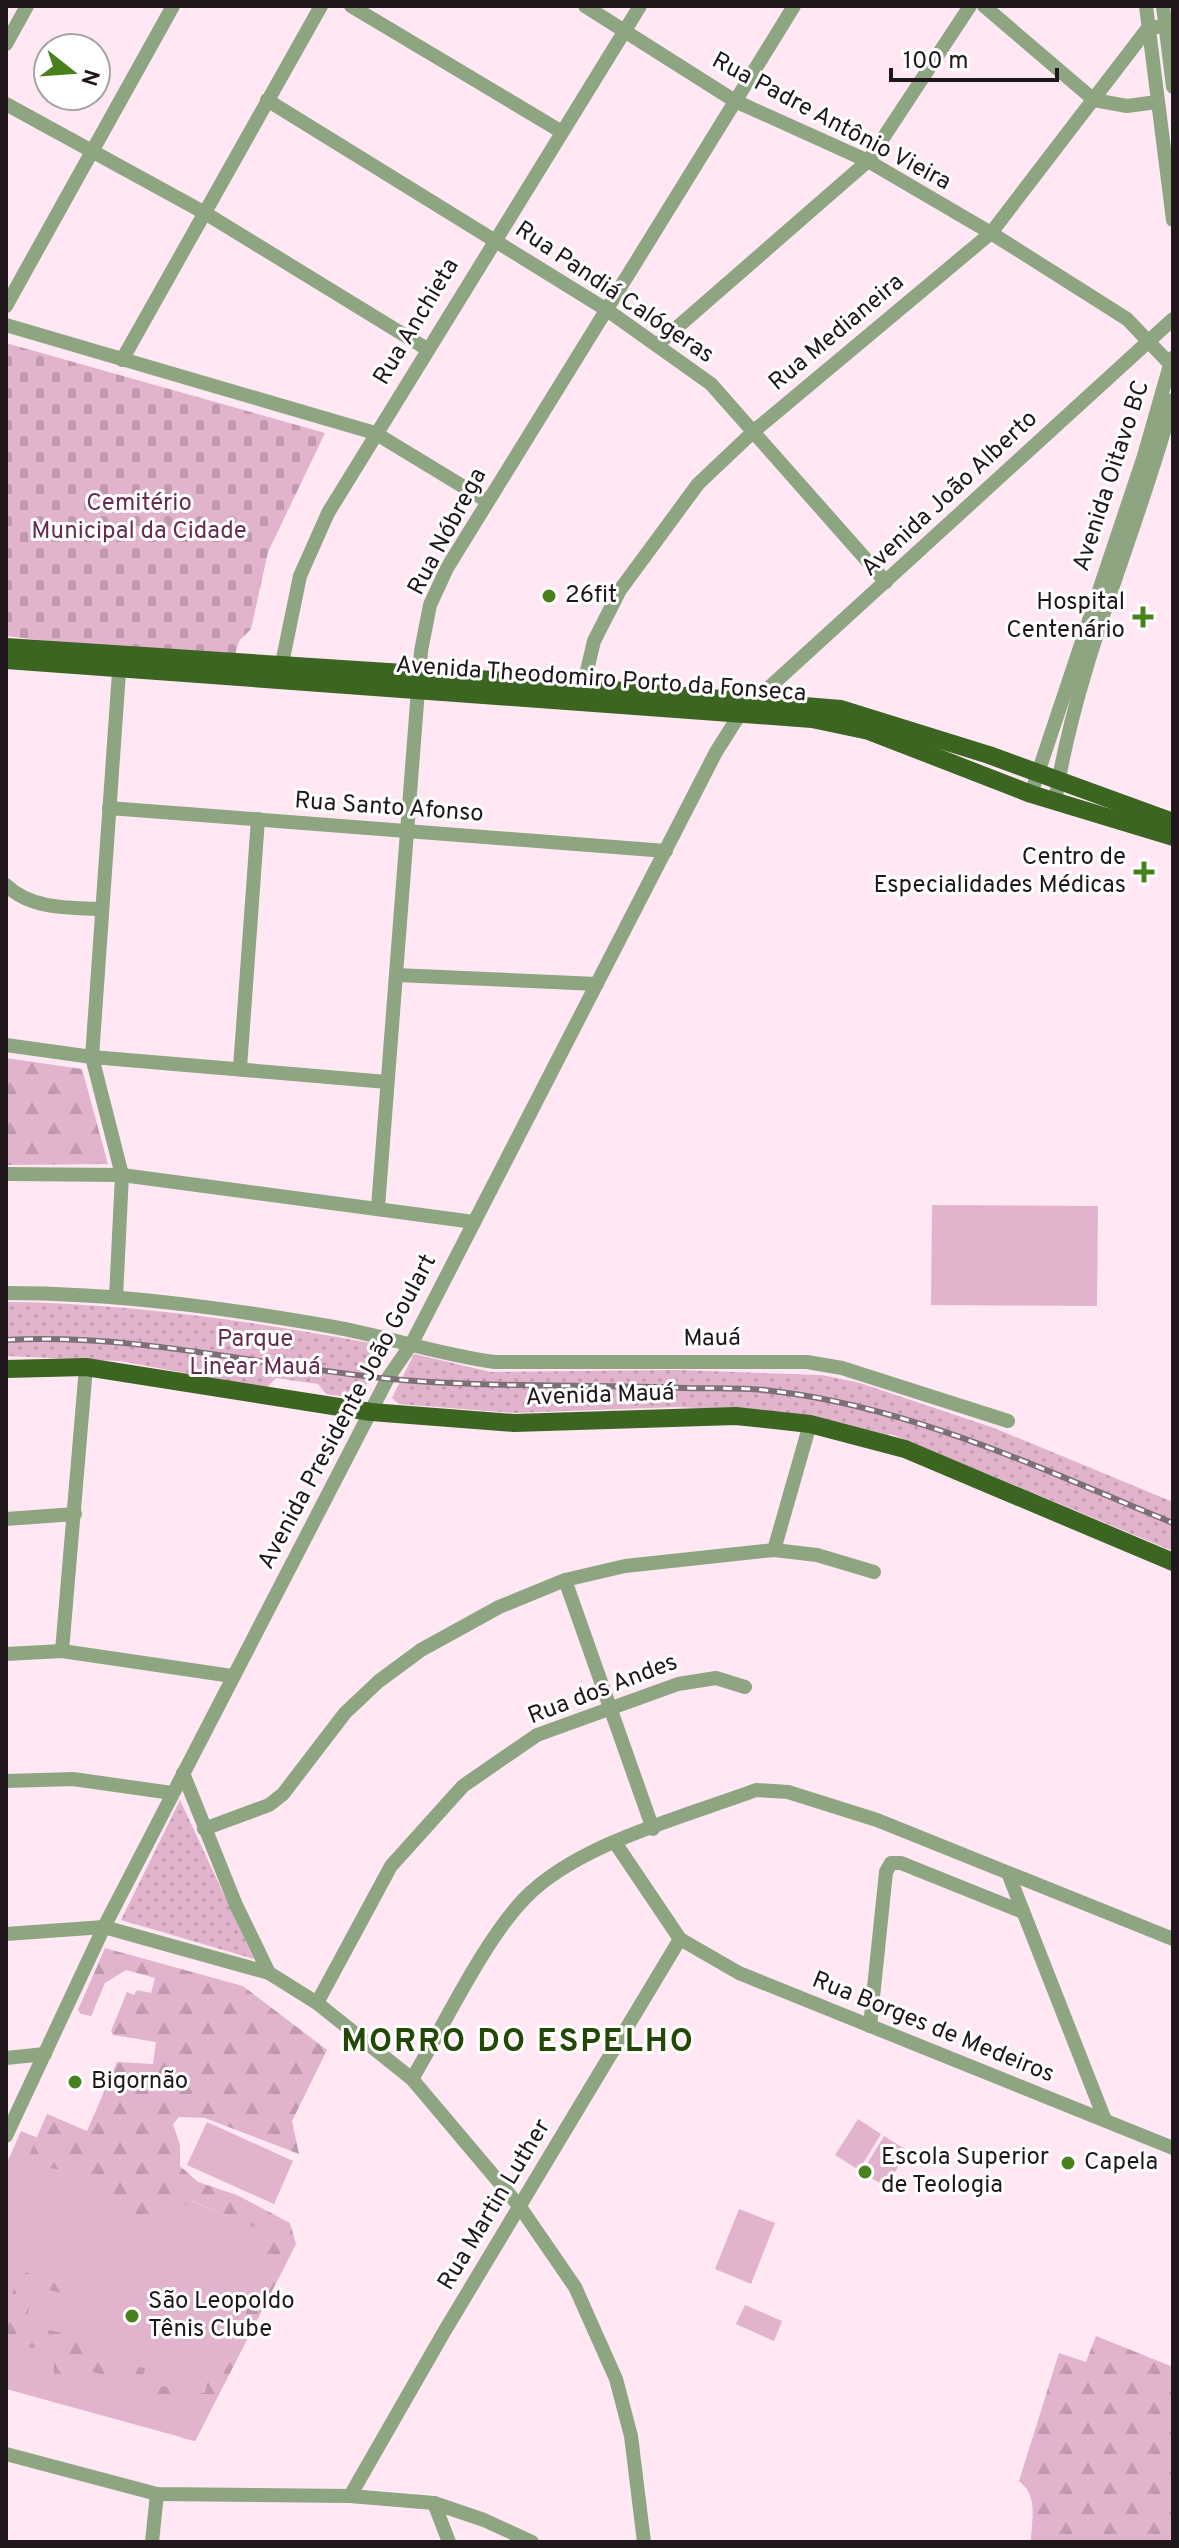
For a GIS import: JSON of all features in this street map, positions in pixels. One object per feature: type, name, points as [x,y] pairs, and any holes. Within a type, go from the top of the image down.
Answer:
[{"type":"main road","name":"Avenida Theodomiro Porto da Fonseca","points":[[6,653],[697,704],[755,701],[813,712]]},
{"type":"main road","name":"Avenida Theodomiro Porto da Fonseca","points":[[697,704],[740,714],[813,712],[866,715],[904,735],[944,749],[1058,781],[1173,837]]},
{"type":"main road","name":"Avenida Theodomiro Porto da Fonseca","points":[[944,749],[1031,794],[1055,802],[1173,822]]},
{"type":"main road","name":"Avenida Mauá","points":[[6,1369],[86,1367],[371,1412],[514,1423],[736,1416],[810,1424],[905,1449],[1173,1562]]},
{"type":"street","points":[[6,44],[27,6]]},
{"type":"street","points":[[6,306],[173,6]]},
{"type":"street","points":[[122,360],[321,6]]},
{"type":"street","points":[[351,6],[562,132]]},
{"type":"street","name":"Rua Padre Antônio Vieira","points":[[585,6],[735,101],[868,161],[991,233],[1127,319],[1172,359]]},
{"type":"street","name":"Rua Anchieta","points":[[280,674],[300,576],[328,513],[640,6]]},
{"type":"street","name":"Rua Nóbrega","points":[[378,1207],[406,831],[419,682],[430,605],[487,501],[794,6]]},
{"type":"street","points":[[658,344],[868,161],[970,6]]},
{"type":"street","points":[[984,6],[1094,100],[1127,106],[1157,102]]},
{"type":"street","points":[[1146,6],[1173,220]]},
{"type":"street","points":[[1163,6],[1173,87]]},
{"type":"street","points":[[1148,28],[1165,26]]},
{"type":"street","name":"Rua Medianeira","points":[[581,696],[594,641],[620,590],[698,484],[754,431],[991,233],[1148,28]]},
{"type":"street","name":"Rua Pandiá Calógeras","points":[[267,100],[607,310],[711,384],[886,582]]},
{"type":"street","points":[[6,104],[205,213],[427,349]]},
{"type":"street","name":"Avenida João Alberto","points":[[740,714],[1173,319]]},
{"type":"street","points":[[6,325],[375,433],[487,501]]},
{"type":"street","name":"Avenida Oitavo BC","points":[[1055,802],[1087,669],[1167,405],[1172,359]]},
{"type":"street","name":"Avenida Oitavo BC","points":[[1031,794],[1167,405]]},
{"type":"street","points":[[116,1297],[122,1175],[92,1057],[120,662]]},
{"type":"street","name":"Avenida Presidente João Goulart","points":[[6,2136],[104,1927],[232,1676],[371,1412],[412,1343],[740,714]]},
{"type":"street","name":"Rua Santo Afonso","points":[[109,808],[666,851]]},
{"type":"street","points":[[240,1068],[258,819]]},
{"type":"street","points":[[6,885],[15,893],[56,908],[101,909]]},
{"type":"street","points":[[396,975],[597,984]]},
{"type":"street","points":[[6,1045],[92,1057],[387,1082]]},
{"type":"street","points":[[6,1174],[122,1175],[474,1222]]},
{"type":"street","points":[[6,1293],[116,1297],[247,1313],[412,1343]]},
{"type":"street","name":"Mauá","points":[[412,1343],[445,1355],[495,1362],[807,1362],[842,1368],[1008,1421]]},
{"type":"street","points":[[62,1651],[86,1367]]},
{"type":"street","points":[[774,1550],[810,1424]]},
{"type":"street","points":[[6,1519],[75,1514]]},
{"type":"street","points":[[204,1829],[269,1805],[283,1794],[345,1713],[379,1681],[421,1650],[499,1607],[565,1580],[625,1566],[774,1550],[817,1555],[874,1572]]},
{"type":"street","points":[[565,1580],[653,1829]]},
{"type":"street","points":[[6,1654],[62,1651],[232,1676]]},
{"type":"street","name":"Rua dos Andes","points":[[317,2003],[391,1866],[463,1786],[537,1735],[611,1709],[700,1678],[716,1678],[745,1687]]},
{"type":"street","points":[[183,1773],[204,1829],[269,1973]]},
{"type":"street","points":[[6,1781],[73,1779],[172,1793]]},
{"type":"street","points":[[412,2079],[495,1939],[525,1898],[566,1867],[653,1829],[756,1790],[788,1792],[877,1820],[1173,1939]]},
{"type":"street","points":[[616,1844],[680,1939]]},
{"type":"street","points":[[870,2026],[886,1872],[891,1863],[901,1863],[1023,1912]]},
{"type":"street","points":[[1008,1873],[1105,2120]]},
{"type":"street","points":[[6,1934],[104,1927],[269,1973],[317,2003],[412,2079],[520,2207],[575,2287],[616,2379],[631,2436],[644,2542]]},
{"type":"street","name":"Rua Borges de Medeiros","points":[[680,1939],[739,1973],[1173,2148]]},
{"type":"street","name":"Rua Martin Luther","points":[[350,2496],[680,1939]]},
{"type":"street","points":[[6,2058],[45,2054]]},
{"type":"street","points":[[7,2459],[157,2494],[350,2496],[434,2503],[484,2520],[532,2542]]},
{"type":"street","points":[[152,2542],[157,2494]]},
{"type":"street","points":[[434,2503],[449,2542]]},
{"type":"green space","name":"Cemitério Municipal da Cidade","points":[[6,343],[325,433],[268,552],[251,629],[239,641],[235,655],[115,649],[6,636]]},
{"type":"green space","points":[[6,1058],[82,1069],[108,1164],[6,1165]]},
{"type":"green space","points":[[932,1205],[1098,1206],[1097,1306],[931,1305]]},
{"type":"green space","name":"Parque Linear Mauá","points":[[6,1302],[150,1310],[387,1346],[382,1361],[367,1384],[351,1395],[326,1394],[318,1384],[276,1378],[266,1388],[120,1361],[6,1356]]},
{"type":"green space","points":[[414,1354],[491,1372],[678,1370],[822,1375],[860,1383],[994,1428],[1173,1502],[1173,1551],[891,1434],[883,1437],[756,1411],[677,1407],[514,1413],[399,1404],[392,1398]]},
{"type":"green space","points":[[180,1800],[254,1959],[121,1920]]},
{"type":"green space","points":[[105,1948],[243,1986],[327,2050],[292,2121],[299,2154],[205,2118],[179,2117],[173,2124],[180,2145],[180,2166],[198,2182],[237,2195],[290,2223],[296,2244],[195,2441],[182,2438],[198,2402],[130,2390],[131,2381],[71,2367],[65,2389],[54,2385],[54,2348],[6,2347],[6,2311],[21,2270],[86,2295],[85,2298],[34,2287],[25,2325],[86,2338],[83,2357],[145,2368],[142,2383],[205,2393],[213,2358],[226,2360],[233,2319],[244,2318],[273,2235],[192,2201],[153,2220],[122,2222],[131,2203],[73,2171],[32,2166],[27,2160],[47,2114],[87,2131],[117,2062],[153,2064],[156,2042],[113,2035],[111,2031],[127,1992],[134,1995],[137,1990],[151,1993],[155,1978],[126,1970],[105,1983],[91,2016],[78,2010]]},
{"type":"green space","points":[[858,2119],[881,2134],[859,2170],[835,2155]]},
{"type":"green space","points":[[207,2122],[293,2161],[274,2204],[187,2165]]},
{"type":"green space","name":"São Leopoldo Tênis Clube","points":[[21,2131],[296,2244],[195,2441],[6,2389],[6,2165]]},
{"type":"green space","points":[[884,2136],[908,2151],[886,2187],[862,2172]]},
{"type":"green space","points":[[739,2209],[775,2223],[751,2284],[715,2269]]},
{"type":"green space","points":[[745,2305],[782,2321],[774,2341],[736,2324]]},
{"type":"green space","points":[[1096,2336],[1173,2367],[1173,2542],[1031,2540],[1031,2500],[1019,2481],[1059,2353],[1086,2362]]},
{"type":"railway","points":[[6,1340],[103,1341],[428,1382],[751,1389],[824,1399],[876,1411],[977,1443],[1173,1523]]},
{"type":"place","name":"26fit","points":[[549,596]]},
{"type":"place","name":"Hospital Centenário","points":[[1143,617]]},
{"type":"place","name":"Centro de Especialidades Médicas","points":[[1144,872]]},
{"type":"place","name":"Bigornão","points":[[75,2082]]},
{"type":"place","name":"Capela","points":[[1068,2163]]},
{"type":"place","name":"Escola Superior de Teologia","points":[[865,2172]]},
{"type":"place","name":"São Leopoldo Tênis Clube","points":[[132,2316]]},
{"type":"district","name":"MORRO DO ESPELHO","points":[[518,2043]]}]
